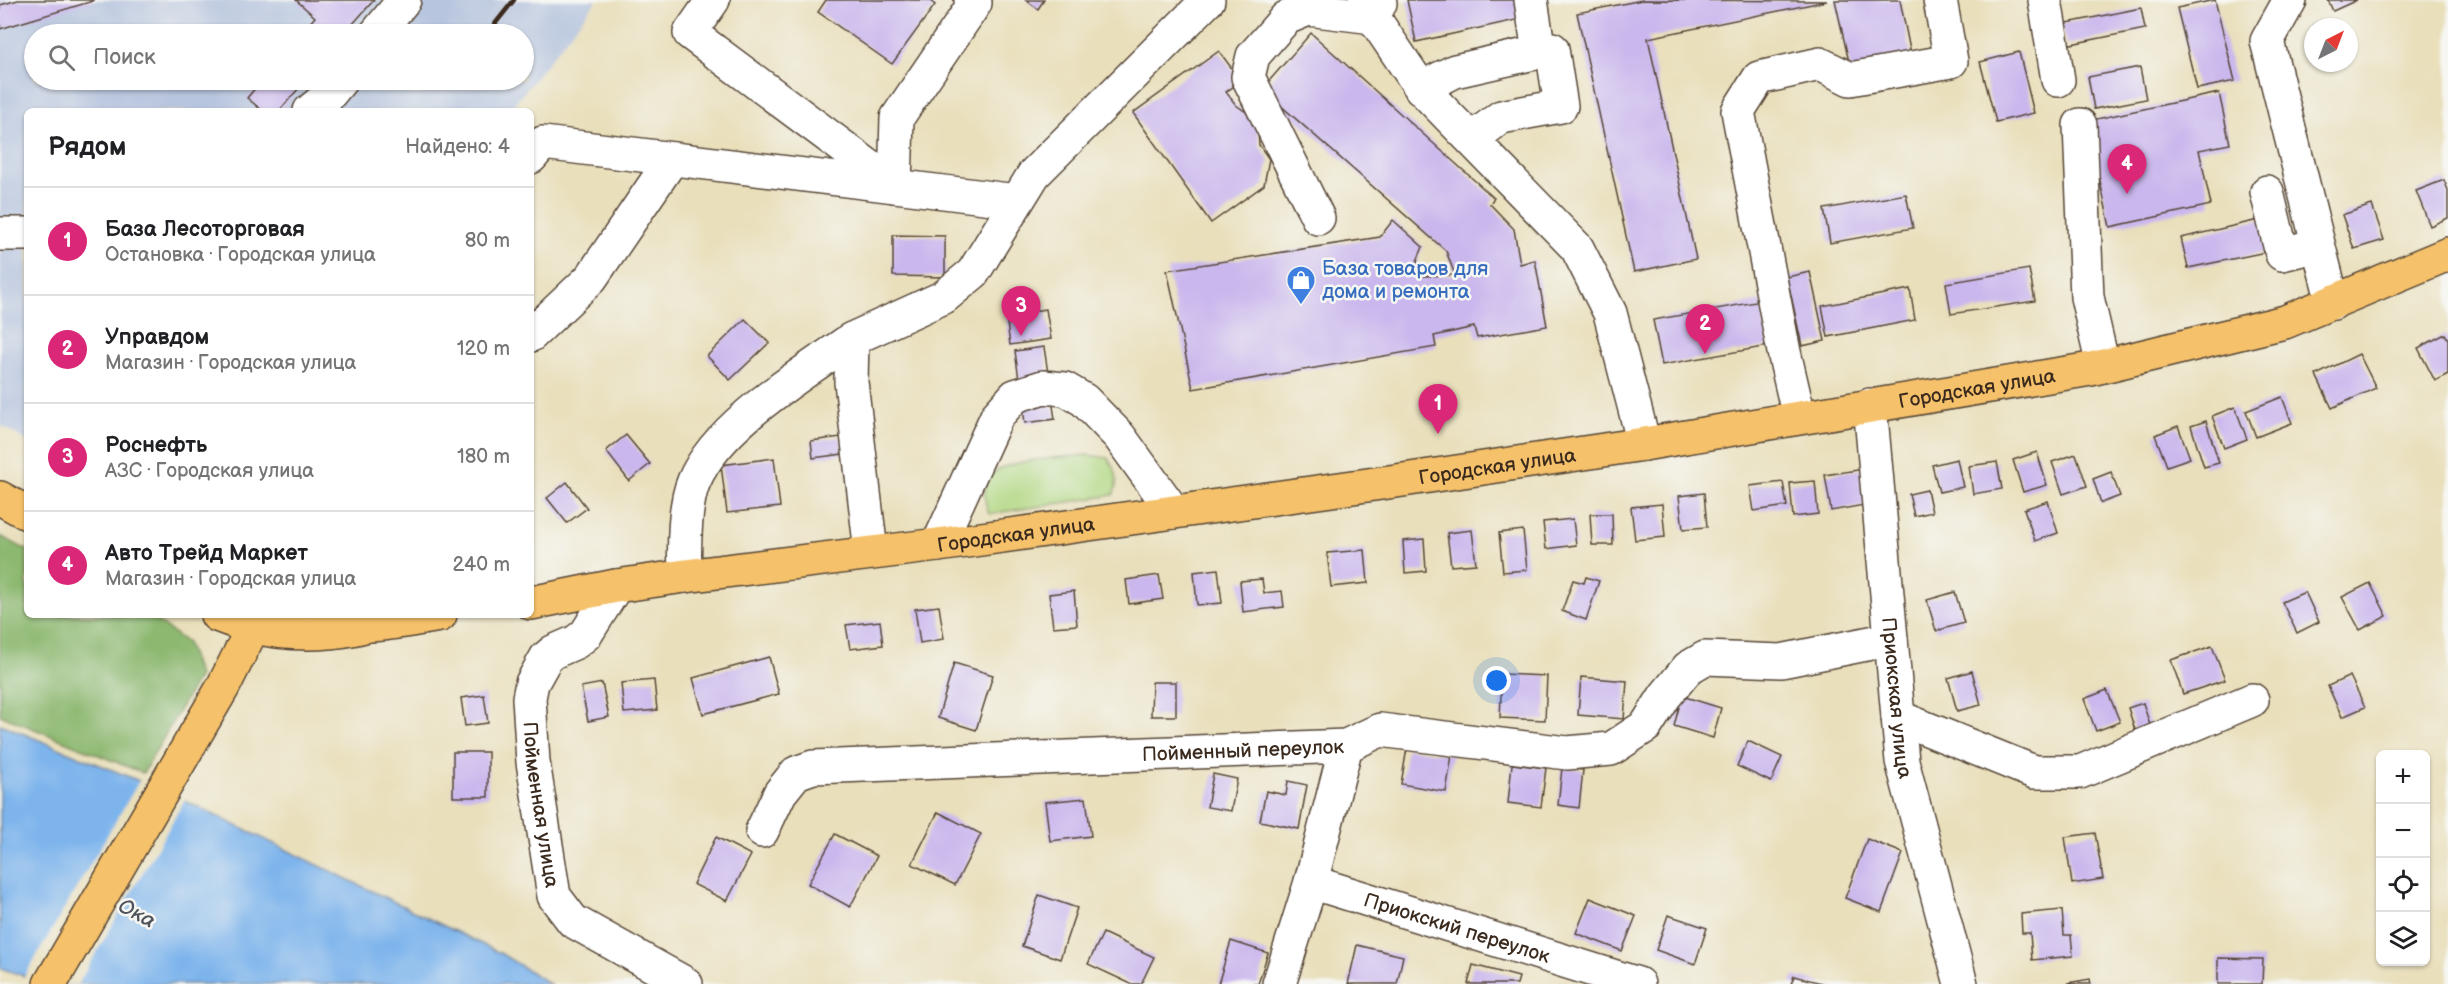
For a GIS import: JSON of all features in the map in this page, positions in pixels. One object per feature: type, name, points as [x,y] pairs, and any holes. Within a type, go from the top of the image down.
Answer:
[{"type":"main road","name":"Городская улица","points":[[534,602],[616,586],[685,576],[938,545],[1644,444],[2103,366],[2285,322],[2448,254]]},
{"type":"main road","points":[[0,493],[24,501]]},
{"type":"main road","points":[[0,498],[24,511]]},
{"type":"main road","points":[[534,579],[616,586]]},
{"type":"main road","points":[[200,618],[224,645],[228,661],[219,693]]},
{"type":"main road","points":[[236,618],[300,633],[322,624],[406,618]]},
{"type":"main road","points":[[50,984],[219,693],[256,621]]},
{"type":"main road","points":[[219,693],[253,663],[322,624]]},
{"type":"street","points":[[384,24],[404,0]]},
{"type":"street","points":[[713,0],[690,33],[895,186]]},
{"type":"street","points":[[895,186],[897,118],[975,3],[971,0]]},
{"type":"street","points":[[685,576],[684,546],[693,482],[715,445],[763,403],[852,339],[944,297],[973,273],[1034,174],[1208,0]]},
{"type":"street","points":[[1531,0],[1539,52]]},
{"type":"street","points":[[1799,417],[1784,352],[1738,111],[1759,78],[1820,64],[1850,79],[1951,61],[1940,0]]},
{"type":"street","points":[[2045,0],[2058,81]]},
{"type":"street","points":[[2290,0],[2267,41],[2333,303]]},
{"type":"street","points":[[1318,218],[1248,77],[1253,56],[1286,18],[1308,9],[1373,6],[1421,88],[1577,248],[1610,313],[1644,444]]},
{"type":"street","points":[[1421,88],[1455,71],[1552,49],[1561,106],[1501,117],[1472,139]]},
{"type":"street","points":[[314,108],[333,90]]},
{"type":"street","points":[[2080,125],[2087,297],[2103,366]]},
{"type":"street","points":[[534,154],[543,142],[1017,201]]},
{"type":"street","points":[[534,332],[591,278],[672,159]]},
{"type":"street","points":[[2267,192],[2282,254],[2318,244]]},
{"type":"street","points":[[0,234],[24,234]]},
{"type":"street","points":[[852,339],[851,382],[871,552]]},
{"type":"street","points":[[938,545],[998,416],[1015,396],[1043,387],[1065,389],[1084,400],[1119,436],[1174,512]]},
{"type":"street","name":"Приокская улица","points":[[1870,405],[1902,761],[1961,984]]},
{"type":"street","name":"Пойменная улица","points":[[616,586],[586,634],[546,658],[532,683],[529,698],[533,762],[554,896],[573,921],[686,984]]},
{"type":"street","name":"Пойменный переулок","points":[[762,831],[785,787],[796,773],[813,766],[1346,746],[1380,730],[1567,753],[1611,749],[1646,726],[1665,696],[1688,668],[1705,658],[1781,661],[1891,639]]},
{"type":"street","points":[[1898,717],[2034,772],[2080,772],[2252,700]]},
{"type":"street","points":[[1279,984],[1311,882],[1346,746]]},
{"type":"street","name":"Приокский переулок","points":[[1311,882],[1638,984]]},
{"type":"shaded area","points":[[0,0],[597,0],[534,79],[534,24],[24,24],[24,90],[526,90],[511,108],[24,108],[24,439],[0,425]]},
{"type":"green space","points":[[1087,455],[1108,458],[1116,476],[1113,495],[989,514],[985,488],[992,474],[1024,462]]},
{"type":"green space","points":[[0,536],[24,548],[24,618],[153,618],[187,643],[199,676],[143,773],[0,715]]},
{"type":"water","name":"Ока","points":[[0,724],[171,794],[500,953],[550,984],[48,984],[0,968]]},
{"type":"pier","points":[[141,778],[186,798],[78,984],[39,984],[23,979]]},
{"type":"building","points":[[18,0],[93,1],[0,29],[0,5]]},
{"type":"building","points":[[296,0],[374,0],[353,24],[309,24],[315,17]]},
{"type":"building","points":[[826,0],[929,0],[935,5],[892,64],[818,12]]},
{"type":"building","points":[[1026,0],[1044,0],[1038,9]]},
{"type":"building","points":[[1407,0],[1521,0],[1525,18],[1416,42]]},
{"type":"building","points":[[1642,0],[1827,1],[1648,38],[1696,259],[1634,272],[1577,13]]},
{"type":"building","points":[[1835,0],[1900,0],[1912,60],[1851,71]]},
{"type":"building","points":[[2215,0],[2235,81],[2197,89],[2177,8]]},
{"type":"building","points":[[2328,0],[2357,0],[2333,11]]},
{"type":"building","points":[[2141,8],[2145,29],[2066,45],[2062,24]]},
{"type":"building","points":[[1311,33],[1494,198],[1490,204],[1514,229],[1520,264],[1535,260],[1547,326],[1477,338],[1474,327],[1434,336],[1436,347],[1193,389],[1167,270],[1380,237],[1393,220],[1423,247],[1417,261],[1421,276],[1455,275],[1446,251],[1262,89]]},
{"type":"building","points":[[1219,51],[1241,81],[1226,92],[1236,105],[1246,112],[1258,130],[1259,145],[1269,159],[1264,185],[1211,223],[1133,113]]},
{"type":"building","points":[[2019,52],[2034,113],[1996,122],[1980,62]]},
{"type":"building","points":[[2140,67],[2146,99],[2094,109],[2088,77]]},
{"type":"building","points":[[254,90],[297,90],[282,108],[259,108],[247,98]]},
{"type":"building","points":[[2219,93],[2230,144],[2199,150],[2211,205],[2110,227],[2087,121]]},
{"type":"building","points":[[2444,180],[2448,190],[2448,218],[2430,226],[2416,191]]},
{"type":"building","points":[[1906,194],[1913,228],[1830,243],[1824,209]]},
{"type":"building","points":[[2372,205],[2384,240],[2354,249],[2342,215]]},
{"type":"building","points":[[2263,219],[2271,251],[2188,268],[2181,238]]},
{"type":"building","points":[[893,235],[945,236],[945,277],[893,276]]},
{"type":"building","points":[[2029,269],[2035,301],[1951,314],[1946,283]]},
{"type":"building","points":[[1810,272],[1825,341],[1802,346],[1787,277]]},
{"type":"building","points":[[1910,289],[1915,320],[1828,337],[1822,306]]},
{"type":"building","points":[[1761,301],[1769,346],[1662,365],[1653,320]]},
{"type":"building","points":[[1046,309],[1051,339],[1010,345],[1006,315]]},
{"type":"building","points":[[745,319],[769,343],[730,380],[707,356]]},
{"type":"building","points":[[2445,334],[2448,339],[2448,374],[2435,381],[2418,348]]},
{"type":"building","points":[[1044,347],[1055,419],[1025,423],[1015,351]]},
{"type":"building","points":[[2359,354],[2376,388],[2332,408],[2316,375]]},
{"type":"building","points":[[2282,397],[2292,423],[2256,437],[2246,411]]},
{"type":"building","points":[[2235,407],[2247,439],[2224,448],[2212,416]]},
{"type":"building","points":[[2206,421],[2219,463],[2204,467],[2191,426]]},
{"type":"building","points":[[2178,426],[2190,458],[2167,466],[2155,435]]},
{"type":"building","points":[[626,435],[650,464],[629,481],[606,451]]},
{"type":"building","points":[[841,437],[843,454],[813,458],[811,441]]},
{"type":"building","points":[[2037,452],[2047,485],[2023,492],[2013,460]]},
{"type":"building","points":[[2076,454],[2087,486],[2063,494],[2052,462]]},
{"type":"building","points":[[774,458],[780,507],[727,513],[721,465]]},
{"type":"building","points":[[1957,459],[1963,487],[1939,492],[1932,465]]},
{"type":"building","points":[[1997,462],[2002,489],[1973,494],[1969,466]]},
{"type":"building","points":[[1864,469],[1870,504],[1831,511],[1825,475]]},
{"type":"building","points":[[2111,472],[2120,496],[2101,503],[2093,479]]},
{"type":"building","points":[[1815,481],[1818,514],[1793,517],[1790,483]]},
{"type":"building","points":[[567,482],[587,508],[567,523],[547,498]]},
{"type":"building","points":[[1783,482],[1787,506],[1754,511],[1750,486]]},
{"type":"building","points":[[1927,490],[1932,512],[1914,516],[1909,494]]},
{"type":"building","points":[[1704,493],[1707,527],[1683,529],[1679,496]]},
{"type":"building","points":[[2048,501],[2058,533],[2035,541],[2024,509]]},
{"type":"building","points":[[1662,504],[1665,537],[1635,540],[1631,507]]},
{"type":"building","points":[[1590,514],[1612,514],[1613,545],[1592,545]]},
{"type":"building","points":[[1573,519],[1576,545],[1546,549],[1543,522]]},
{"type":"building","points":[[1472,530],[1476,564],[1451,566],[1447,533]]},
{"type":"building","points":[[1523,530],[1527,570],[1503,572],[1499,533]]},
{"type":"building","points":[[1424,539],[1426,571],[1405,573],[1403,541]]},
{"type":"building","points":[[1365,550],[1368,583],[1331,587],[1327,553]]},
{"type":"building","points":[[1218,569],[1222,603],[1197,605],[1194,572]]},
{"type":"building","points":[[1159,575],[1163,599],[1129,604],[1126,580]]},
{"type":"building","points":[[1586,577],[1599,581],[1586,620],[1562,611],[1573,580],[1584,583]]},
{"type":"building","points":[[1262,579],[1264,593],[1282,591],[1284,607],[1243,612],[1240,581]]},
{"type":"building","points":[[2370,583],[2387,616],[2360,630],[2342,597]]},
{"type":"building","points":[[1074,591],[1077,625],[1053,627],[1049,594]]},
{"type":"building","points":[[1955,592],[1964,623],[1936,631],[1927,600]]},
{"type":"building","points":[[2305,592],[2319,622],[2297,633],[2282,602]]},
{"type":"building","points":[[939,606],[944,639],[920,643],[915,609]]},
{"type":"building","points":[[880,621],[883,645],[850,649],[846,625]]},
{"type":"building","points":[[2212,646],[2225,680],[2183,694],[2171,660]]},
{"type":"building","points":[[769,657],[779,694],[703,714],[693,678]]},
{"type":"building","points":[[954,663],[993,675],[976,730],[938,718]]},
{"type":"building","points":[[1972,671],[1981,705],[1957,711],[1948,678]]},
{"type":"building","points":[[1502,674],[1547,676],[1545,720],[1500,718]]},
{"type":"building","points":[[2350,676],[2365,707],[2342,717],[2328,686]]},
{"type":"building","points":[[1581,677],[1627,681],[1624,719],[1578,715]]},
{"type":"building","points":[[654,680],[657,710],[624,713],[621,683]]},
{"type":"building","points":[[1152,682],[1176,682],[1176,716],[1151,716]]},
{"type":"building","points":[[602,683],[609,717],[588,721],[581,687]]},
{"type":"building","points":[[2107,690],[2120,722],[2096,731],[2084,699]]},
{"type":"building","points":[[484,695],[488,723],[465,726],[461,698]]},
{"type":"building","points":[[1682,696],[1721,708],[1713,738],[1674,726]]},
{"type":"building","points":[[2143,703],[2150,725],[2135,730],[2128,708]]},
{"type":"building","points":[[1748,741],[1782,757],[1771,782],[1737,766]]},
{"type":"building","points":[[1407,748],[1452,755],[1446,792],[1401,784]]},
{"type":"building","points":[[453,752],[488,752],[488,797],[453,797]]},
{"type":"building","points":[[1512,764],[1546,768],[1541,807],[1508,803]]},
{"type":"building","points":[[1562,768],[1583,770],[1579,808],[1558,805]]},
{"type":"building","points":[[1213,774],[1237,779],[1231,811],[1207,807]]},
{"type":"building","points":[[1288,781],[1307,785],[1299,829],[1260,821],[1266,791],[1286,795]]},
{"type":"building","points":[[1086,798],[1091,836],[1050,841],[1045,802]]},
{"type":"building","points":[[938,812],[981,834],[955,885],[912,864]]},
{"type":"building","points":[[2095,833],[2103,879],[2072,884],[2065,837]]},
{"type":"building","points":[[835,834],[877,856],[850,907],[808,884]]},
{"type":"building","points":[[716,837],[751,855],[727,901],[693,884]]},
{"type":"building","points":[[1867,839],[1903,853],[1881,912],[1845,898]]},
{"type":"building","points":[[1039,895],[1077,908],[1060,959],[1022,946]]},
{"type":"building","points":[[1590,898],[1636,916],[1622,951],[1576,933]]},
{"type":"building","points":[[2062,910],[2064,935],[2071,935],[2073,956],[2032,960],[2030,933],[2022,933],[2021,914]]},
{"type":"building","points":[[1668,915],[1707,928],[1695,964],[1656,950]]},
{"type":"building","points":[[1103,933],[1154,957],[1141,984],[1131,984],[1088,964]]},
{"type":"building","points":[[1231,941],[1268,953],[1258,984],[1218,984]]},
{"type":"building","points":[[1357,945],[1403,956],[1397,984],[1348,984]]},
{"type":"building","points":[[2218,958],[2263,959],[2262,984],[2218,984]]},
{"type":"building","points":[[1473,965],[1519,977],[1517,984],[1468,984]]},
{"type":"building","points":[[1794,976],[1822,983],[1822,984],[1791,984]]},
{"type":"building","points":[[2090,979],[2091,984],[2068,984],[2068,983]]},
{"type":"railway","points":[[495,24],[514,0]]},
{"type":"place","name":"Авто Трейд Маркет","points":[[2127,194]]},
{"type":"place","name":"База товаров для дома и ремонта","points":[[1301,306]]},
{"type":"place","name":"Роснефть","points":[[1021,336]]},
{"type":"place","name":"Управдом","points":[[1705,354]]},
{"type":"place","name":"База Лесоторговая","points":[[1438,434]]}]
